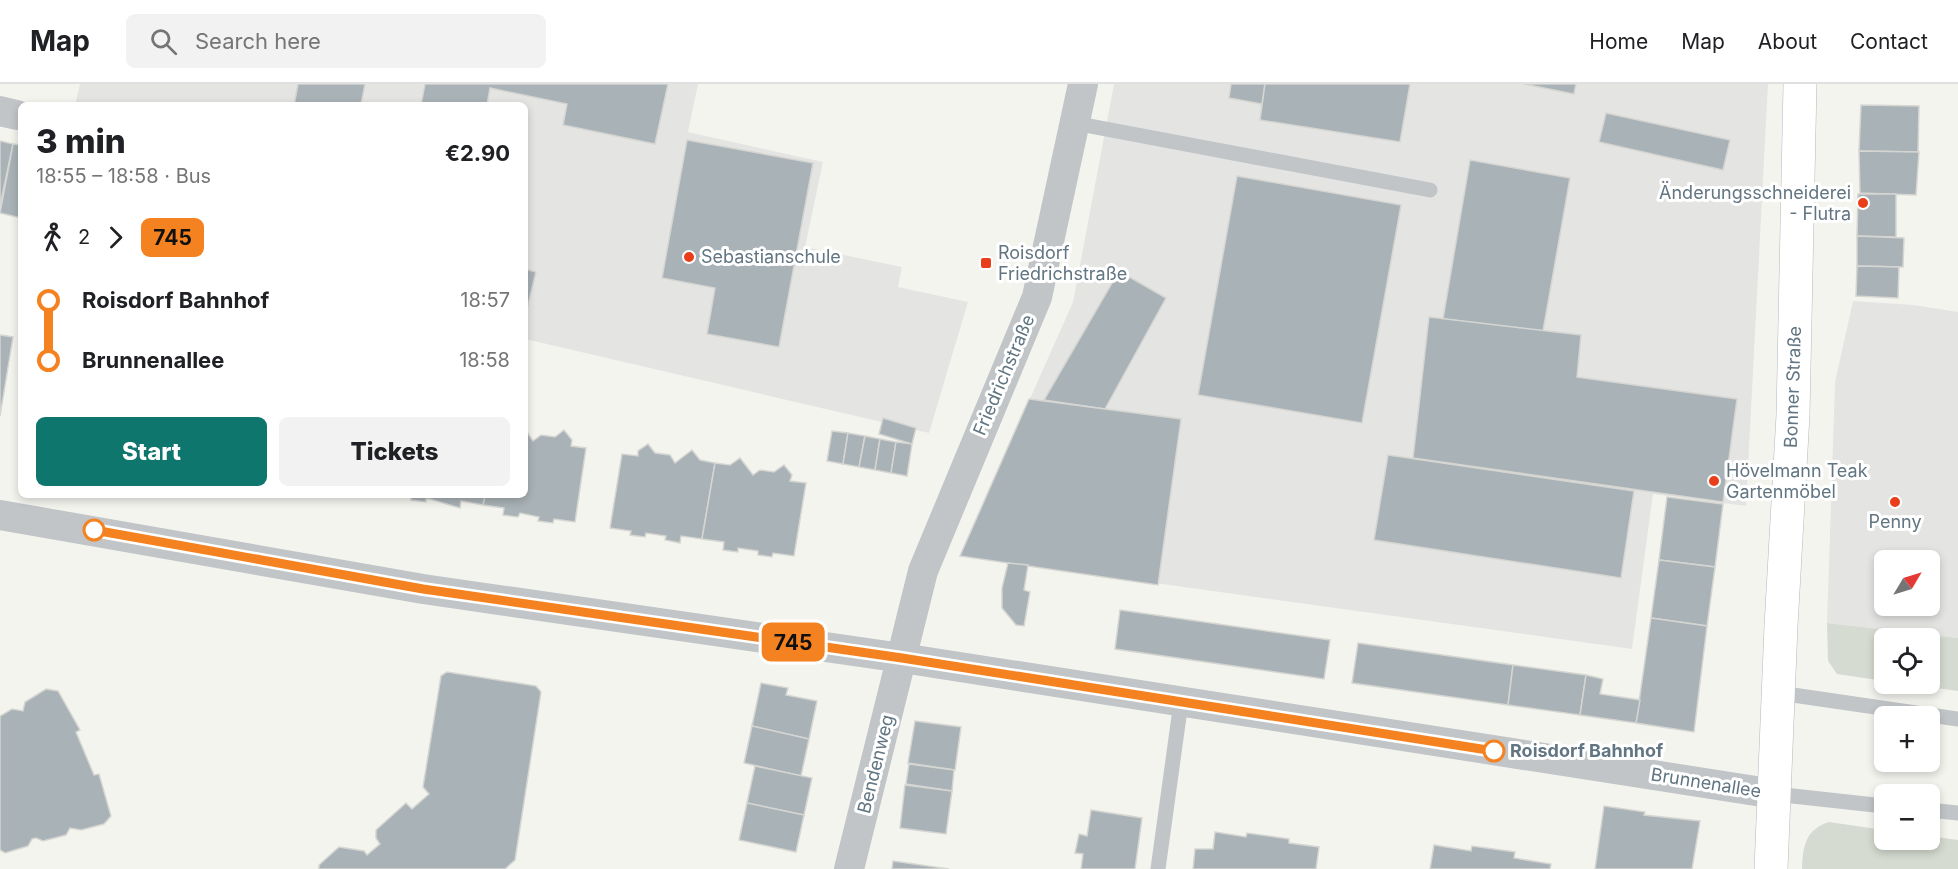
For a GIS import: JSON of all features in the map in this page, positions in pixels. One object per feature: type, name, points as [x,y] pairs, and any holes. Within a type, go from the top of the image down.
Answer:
[{"type":"street","name":"Friedrichstraße","points":[[902,658],[922,571],[1037,297],[1083,84]]},
{"type":"street","name":"Bonner Straße","points":[[1771,869],[1794,415],[1800,84]]},
{"type":"street","name":"Brunnenallee","points":[[0,515],[423,589],[902,658],[1775,794]]},
{"type":"street","name":"Bendenweg","points":[[849,869],[902,658]]},
{"type":"lane","points":[[1074,123],[1430,190]]},
{"type":"lane","points":[[1779,693],[1958,719]]},
{"type":"lane","points":[[1158,869],[1181,702]]},
{"type":"lane","points":[[1775,794],[1874,805]]},
{"type":"lane","points":[[1940,811],[1958,813]]},
{"type":"shaded area","name":"Sebastianschule","points":[[80,84],[698,84],[688,132],[823,162],[805,247],[902,267],[898,287],[968,302],[929,433],[528,340],[528,102],[76,102]]},
{"type":"shaded area","points":[[1114,84],[1768,84],[1746,506],[1653,494],[1632,649],[960,556],[1073,302]]},
{"type":"shaded area","name":"Penny","points":[[1853,301],[1914,305],[1958,312],[1958,638],[1940,636],[1940,628],[1874,628],[1827,623],[1835,382]]},
{"type":"shaded area","points":[[1827,623],[1874,628],[1874,680],[1837,674],[1828,661]]},
{"type":"shaded area","points":[[1940,636],[1958,638],[1958,691],[1940,689]]},
{"type":"shaded area","points":[[1829,822],[1874,829],[1874,850],[1940,850],[1940,838],[1958,840],[1958,869],[1802,869],[1807,840],[1810,834]]},
{"type":"building","points":[[298,84],[365,84],[362,102],[295,102]]},
{"type":"building","points":[[425,84],[668,84],[655,144],[563,125],[567,104],[490,88],[488,102],[422,102]]},
{"type":"building","points":[[1231,84],[1265,84],[1262,104],[1229,98]]},
{"type":"building","points":[[1265,84],[1410,84],[1400,142],[1260,120]]},
{"type":"building","points":[[1524,84],[1576,84],[1574,94]]},
{"type":"building","points":[[1861,105],[1919,106],[1918,152],[1859,151]]},
{"type":"building","points":[[1606,113],[1730,140],[1723,170],[1599,142]]},
{"type":"building","points":[[687,140],[813,163],[779,347],[707,334],[715,288],[662,278]]},
{"type":"building","points":[[0,141],[13,144],[0,206]]},
{"type":"building","points":[[13,144],[18,145],[18,217],[0,213]]},
{"type":"building","points":[[1859,151],[1919,152],[1916,195],[1860,193]]},
{"type":"building","points":[[1470,160],[1570,178],[1543,331],[1443,319]]},
{"type":"building","points":[[1237,176],[1401,205],[1362,423],[1198,395]]},
{"type":"building","points":[[1858,194],[1896,194],[1896,237],[1857,236]]},
{"type":"building","points":[[1857,236],[1904,238],[1903,267],[1857,266]]},
{"type":"building","points":[[1857,266],[1899,267],[1898,298],[1856,296]]},
{"type":"building","points":[[528,270],[536,272],[528,305]]},
{"type":"building","points":[[1119,271],[1166,298],[1105,409],[1044,400]]},
{"type":"building","points":[[1429,317],[1581,335],[1577,377],[1737,399],[1723,502],[1413,458]]},
{"type":"building","points":[[0,335],[13,337],[0,416]]},
{"type":"building","points":[[1029,399],[1181,419],[1158,585],[960,556]]},
{"type":"building","points":[[883,418],[916,428],[912,444],[879,434]]},
{"type":"building","points":[[564,430],[572,440],[571,446],[586,448],[575,522],[554,519],[553,523],[538,521],[539,517],[520,513],[518,517],[503,515],[504,508],[483,505],[484,498],[528,498],[528,434],[533,441],[541,435],[555,437]]},
{"type":"building","points":[[832,431],[848,433],[843,464],[827,461]]},
{"type":"building","points":[[848,433],[865,436],[859,467],[843,464]]},
{"type":"building","points":[[865,436],[880,439],[875,470],[859,467]]},
{"type":"building","points":[[880,439],[896,442],[891,473],[875,470]]},
{"type":"building","points":[[896,442],[912,444],[907,476],[891,473]]},
{"type":"building","points":[[648,444],[655,453],[670,455],[675,463],[692,450],[700,460],[715,463],[702,539],[681,536],[680,543],[665,540],[666,536],[646,533],[645,537],[630,535],[631,531],[610,528],[622,454],[638,456],[638,451]]},
{"type":"building","points":[[1388,455],[1634,491],[1621,578],[1374,540]]},
{"type":"building","points":[[740,458],[753,475],[760,470],[774,472],[784,465],[792,475],[790,481],[806,483],[794,556],[773,553],[772,557],[758,555],[758,551],[738,548],[738,552],[723,550],[724,542],[702,539],[715,463],[730,465]]},
{"type":"building","points":[[1667,497],[1723,504],[1715,567],[1659,560]]},
{"type":"building","points":[[411,498],[484,498],[483,505],[461,501],[460,508],[430,499],[426,499],[426,502],[411,500]]},
{"type":"building","points":[[1659,560],[1715,567],[1707,626],[1651,618]]},
{"type":"building","points":[[1008,563],[1028,565],[1024,590],[1030,592],[1024,626],[1016,625],[1002,608],[1002,588]]},
{"type":"building","points":[[1120,610],[1330,640],[1324,679],[1115,649]]},
{"type":"building","points":[[1651,618],[1707,626],[1694,732],[1636,723]]},
{"type":"building","points":[[1358,643],[1513,665],[1508,705],[1352,683]]},
{"type":"building","points":[[1513,665],[1586,675],[1580,715],[1508,705]]},
{"type":"building","points":[[447,672],[536,686],[541,692],[515,860],[505,869],[319,869],[319,865],[339,847],[364,851],[367,855],[380,844],[376,838],[376,830],[406,803],[412,809],[429,794],[423,787],[441,676]]},
{"type":"building","points":[[1586,675],[1603,679],[1600,694],[1640,700],[1636,723],[1580,715]]},
{"type":"building","points":[[761,683],[788,688],[786,695],[817,701],[809,739],[752,726]]},
{"type":"building","points":[[46,689],[58,691],[80,730],[76,732],[94,775],[99,774],[111,816],[104,824],[81,830],[70,828],[66,835],[43,841],[32,839],[28,846],[5,853],[0,850],[0,716],[12,709],[23,711],[25,702]]},
{"type":"building","points":[[915,721],[961,727],[955,770],[908,763]]},
{"type":"building","points":[[752,726],[809,739],[801,776],[744,763]]},
{"type":"building","points":[[909,764],[954,770],[952,791],[906,784]]},
{"type":"building","points":[[755,766],[812,778],[804,815],[747,803]]},
{"type":"building","points":[[905,785],[952,791],[946,834],[900,828]]},
{"type":"building","points":[[747,803],[804,815],[796,852],[739,840]]},
{"type":"building","points":[[1604,806],[1645,812],[1644,815],[1700,821],[1692,869],[1595,869]]},
{"type":"building","points":[[1091,810],[1142,818],[1135,869],[1081,869],[1083,854],[1075,853],[1079,834],[1087,836]]},
{"type":"building","points":[[1215,832],[1246,837],[1247,833],[1289,839],[1289,843],[1319,847],[1316,869],[1193,869],[1195,849],[1213,849]]},
{"type":"building","points":[[1434,845],[1471,851],[1472,846],[1515,852],[1514,858],[1551,864],[1550,869],[1430,869]]},
{"type":"building","points":[[893,861],[949,869],[892,869]]},
{"type":"bus line","name":"745","points":[[94,530],[423,589],[902,658],[1494,751]]},
{"type":"place","name":"Änderungsschneiderei - Flutra","points":[[1863,203]]},
{"type":"place","name":"Sebastianschule","points":[[689,257]]},
{"type":"place","name":"Roisdorf Friedrichstraße","points":[[986,263]]},
{"type":"place","name":"Hövelmann Teak Gartenmöbel","points":[[1714,481]]},
{"type":"place","name":"Penny","points":[[1895,502]]},
{"type":"place","name":"Roisdorf Bahnhof","points":[[1494,751]]}]
